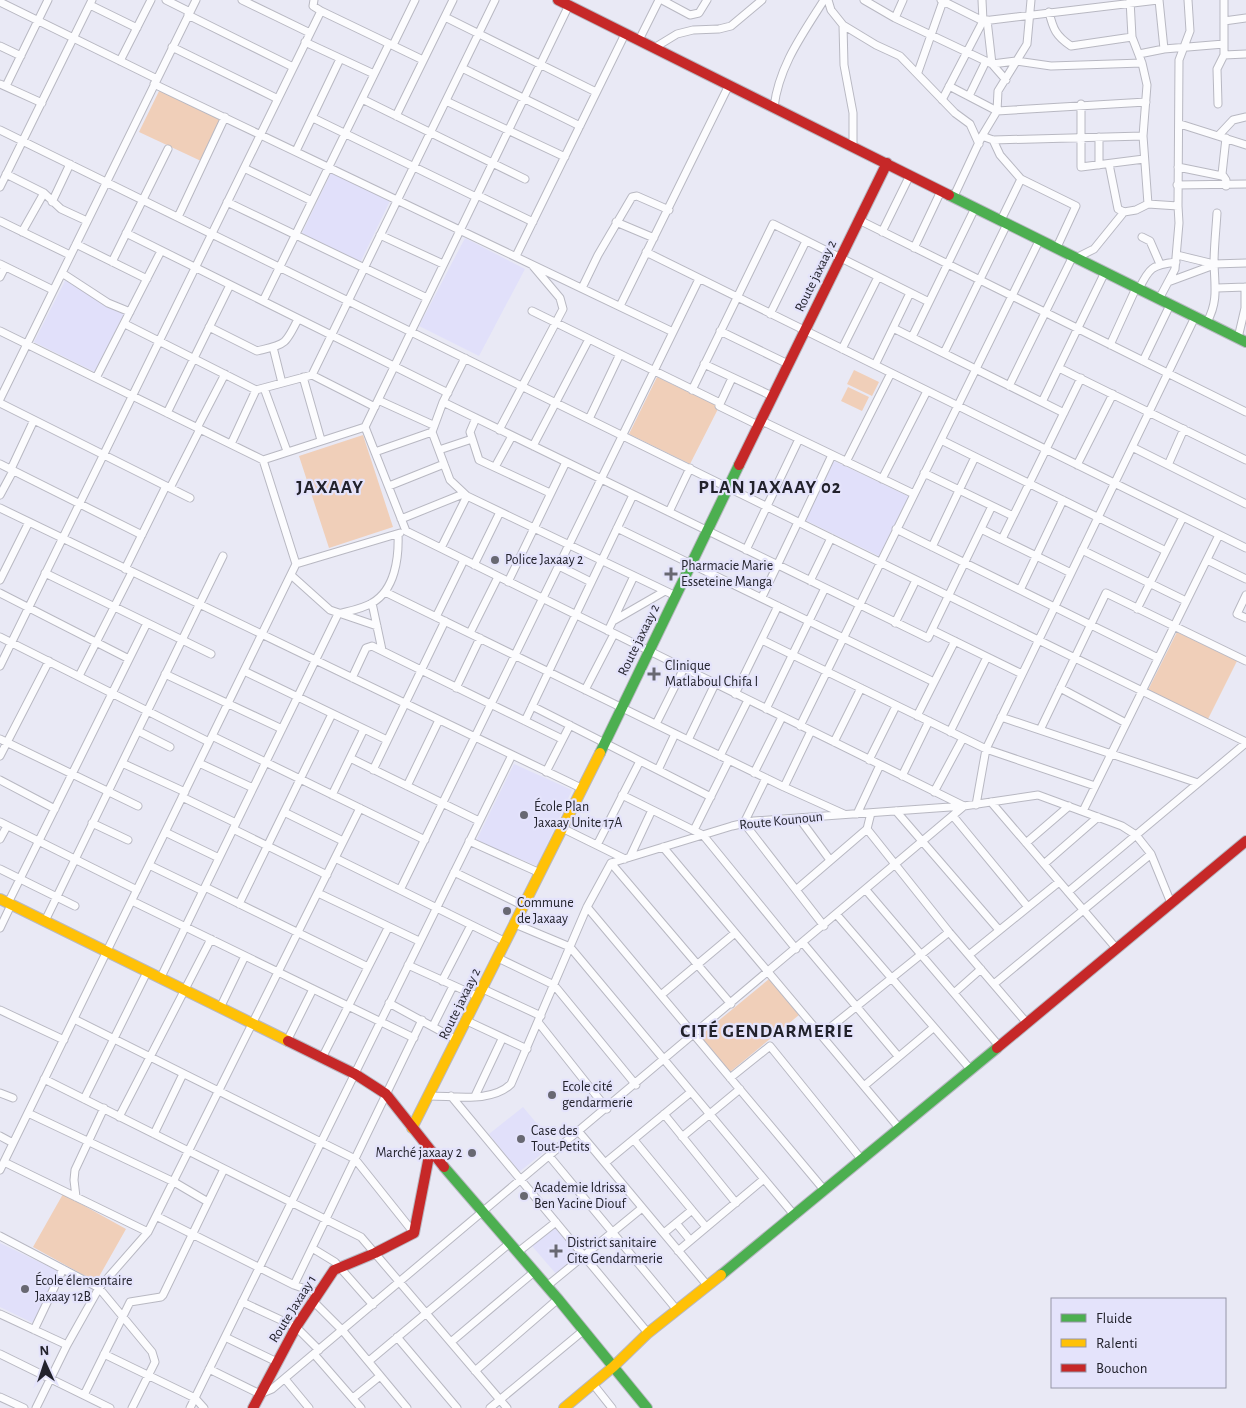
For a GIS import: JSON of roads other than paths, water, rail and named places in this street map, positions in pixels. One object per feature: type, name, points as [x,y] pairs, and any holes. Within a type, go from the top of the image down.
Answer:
[{"type":"street","points":[[42,102],[3,85],[21,56],[48,0]]},
{"type":"street","points":[[120,61],[151,0]]},
{"type":"street","points":[[166,0],[293,67]]},
{"type":"street","points":[[0,399],[196,0]]},
{"type":"street","points":[[242,0],[310,33]]},
{"type":"street","points":[[314,0],[313,6],[320,11],[424,60]]},
{"type":"street","points":[[263,301],[374,74],[415,0]]},
{"type":"street","points":[[396,116],[453,0]]},
{"type":"street","points":[[312,375],[495,0]]},
{"type":"street","points":[[639,40],[662,0],[690,15],[699,13],[707,0]]},
{"type":"street","points":[[654,48],[677,34],[693,30],[719,29],[732,26],[762,0]]},
{"type":"street","points":[[774,107],[780,76],[824,0]]},
{"type":"street","points":[[828,0],[842,25],[876,45],[900,56],[918,72],[942,100],[970,124],[979,144]]},
{"type":"street","points":[[864,0],[895,18],[932,34],[989,63],[1006,80]]},
{"type":"street","points":[[895,18],[903,0]]},
{"type":"street","points":[[918,72],[942,0],[985,20],[1130,1],[1158,0],[1164,49]]},
{"type":"street","points":[[969,96],[989,63],[982,0]]},
{"type":"street","points":[[954,196],[982,136],[997,111],[998,92],[1027,44],[1031,0]]},
{"type":"street","points":[[1159,299],[1168,282],[1176,258],[1179,223],[1177,186],[1180,124],[1179,60],[1190,31],[1188,0]]},
{"type":"street","points":[[1218,104],[1217,69],[1224,55],[1224,0]]},
{"type":"street","points":[[1130,1],[1132,37],[1142,63],[1147,85],[1143,136],[1148,204]]},
{"type":"street","points":[[0,2],[120,61],[225,117],[673,332]]},
{"type":"street","points":[[0,187],[91,2],[137,28]]},
{"type":"street","points":[[160,978],[338,614],[372,603],[385,592],[397,562],[402,532],[401,519],[365,427],[540,64],[564,2],[1242,340],[1246,287],[1217,288]]},
{"type":"street","points":[[0,666],[320,11]]},
{"type":"street","points":[[1049,12],[1054,32],[1070,46],[1132,37]]},
{"type":"street","points":[[445,17],[596,92]]},
{"type":"street","points":[[1224,21],[1246,18]]},
{"type":"street","points":[[942,100],[985,20]]},
{"type":"street","points":[[842,25],[844,65],[853,112],[853,146]]},
{"type":"street","points":[[516,256],[625,34]]},
{"type":"street","points":[[305,42],[374,74]]},
{"type":"street","points":[[1139,54],[1164,49],[1224,44]]},
{"type":"street","points":[[0,46],[21,56]]},
{"type":"street","points":[[172,47],[278,98]]},
{"type":"street","points":[[1224,55],[1246,54]]},
{"type":"street","points":[[296,151],[340,59]]},
{"type":"street","points":[[989,63],[1016,62],[1051,66],[1142,63]]},
{"type":"street","points":[[462,68],[580,126]]},
{"type":"street","points":[[620,306],[729,85]]},
{"type":"street","points":[[950,86],[997,111],[1081,104],[1146,102]]},
{"type":"street","points":[[362,99],[525,180]]},
{"type":"street","points":[[446,100],[565,157]]},
{"type":"street","points":[[1081,104],[1081,167],[1144,159]]},
{"type":"street","points":[[178,217],[225,117]]},
{"type":"street","points":[[1222,176],[1222,137],[1233,120],[1246,117]]},
{"type":"street","points":[[313,118],[533,222]]},
{"type":"street","points":[[1180,124],[1246,145]]},
{"type":"street","points":[[0,130],[1246,742],[1068,892]]},
{"type":"street","points":[[982,136],[993,140],[1143,136]]},
{"type":"street","points":[[1099,137],[1099,166]]},
{"type":"street","points":[[993,140],[1000,156],[1021,178],[1076,206],[1057,248]]},
{"type":"street","points":[[112,262],[168,149]]},
{"type":"street","name":"Route jaxaay 2","points":[[412,1128],[430,1096],[524,906],[887,163]]},
{"type":"street","points":[[52,202],[70,164]]},
{"type":"street","points":[[1109,164],[1118,209],[1124,212],[1136,210],[1148,204],[1178,206]]},
{"type":"street","points":[[1178,167],[1222,176],[1226,180],[1226,186]]},
{"type":"street","points":[[244,168],[312,201]]},
{"type":"street","points":[[6,174],[44,193],[61,209],[87,221]]},
{"type":"street","points":[[882,232],[910,175]]},
{"type":"street","points":[[944,353],[980,280],[1021,178]]},
{"type":"street","points":[[1177,186],[1201,183],[1226,186],[1246,184]]},
{"type":"street","points":[[914,248],[941,191]]},
{"type":"street","points":[[22,232],[44,193]]},
{"type":"street","points":[[582,288],[616,222],[632,197],[637,196],[668,210]]},
{"type":"street","points":[[227,202],[427,298]]},
{"type":"street","points":[[912,337],[975,208]]},
{"type":"street","points":[[1009,386],[1075,257],[1094,249],[1124,212]]},
{"type":"street","points":[[1207,322],[1215,307],[1217,288],[1214,264],[1217,212]]},
{"type":"street","points":[[859,220],[1246,412]]},
{"type":"street","points":[[0,221],[70,255]]},
{"type":"street","points":[[616,222],[654,238]]},
{"type":"street","points":[[692,390],[773,224],[929,302]]},
{"type":"street","points":[[126,233],[448,393]]},
{"type":"street","points":[[380,234],[443,264]]},
{"type":"street","points":[[1142,237],[1150,241],[1160,264]]},
{"type":"street","points":[[800,726],[1040,240]]},
{"type":"street","points":[[770,314],[806,241]]},
{"type":"street","points":[[76,244],[147,279]]},
{"type":"street","points":[[96,378],[161,251]]},
{"type":"street","points":[[646,252],[1246,548]]},
{"type":"street","points":[[1110,345],[1147,272],[1160,264],[1176,258],[1214,264],[1246,263]]},
{"type":"street","points":[[499,430],[563,305],[532,264]]},
{"type":"street","points":[[1168,282],[1214,264]]},
{"type":"street","points":[[0,277],[3,266],[53,290]]},
{"type":"street","points":[[1042,402],[1105,272]]},
{"type":"street","points":[[62,273],[108,303],[130,312]]},
{"type":"street","points":[[842,349],[878,277]]},
{"type":"street","points":[[400,890],[699,278]]},
{"type":"street","points":[[166,413],[230,285]]},
{"type":"street","points":[[875,365],[910,293]]},
{"type":"street","points":[[1143,361],[1170,305]]},
{"type":"street","points":[[532,311],[720,404],[719,406],[799,439],[914,494]]},
{"type":"street","points":[[976,805],[986,749],[1195,317]]},
{"type":"street","points":[[209,327],[257,351],[284,344],[288,340],[298,319]]},
{"type":"street","points":[[125,324],[256,390],[312,375],[432,429]]},
{"type":"street","points":[[893,328],[1064,413]]},
{"type":"street","points":[[0,331],[263,460],[296,564],[0,1170]]},
{"type":"street","points":[[720,331],[788,364]]},
{"type":"street","points":[[534,446],[589,339]]},
{"type":"street","points":[[273,347],[282,383]]},
{"type":"street","points":[[589,419],[620,354]]},
{"type":"street","points":[[465,358],[432,429],[450,480],[465,495],[676,596]]},
{"type":"street","points":[[704,364],[772,396]]},
{"type":"street","points":[[1059,368],[1246,460]]},
{"type":"street","points":[[846,462],[890,373]]},
{"type":"street","points":[[79,676],[114,607],[142,535],[199,428],[225,374]]},
{"type":"street","points":[[302,377],[321,440]]},
{"type":"street","points":[[720,404],[732,378]]},
{"type":"street","points":[[1002,539],[1081,378]]},
{"type":"street","points":[[264,388],[286,451]]},
{"type":"street","points":[[231,444],[256,390]]},
{"type":"street","points":[[882,479],[927,391]]},
{"type":"street","points":[[1078,465],[1113,394]]},
{"type":"street","points":[[443,402],[928,638],[992,506]]},
{"type":"street","points":[[0,403],[190,498]]},
{"type":"street","points":[[476,418],[470,432],[479,460],[550,493]]},
{"type":"street","points":[[0,495],[34,420]]},
{"type":"street","points":[[263,460],[365,427]]},
{"type":"street","points":[[375,452],[432,429]]},
{"type":"street","points":[[1168,465],[1184,429]]},
{"type":"street","points":[[495,467],[512,436]]},
{"type":"street","points":[[439,450],[472,439]]},
{"type":"street","points":[[746,550],[799,439]]},
{"type":"street","points":[[941,440],[1166,551]]},
{"type":"street","points":[[1132,447],[1246,504]]},
{"type":"street","points":[[762,597],[832,455]]},
{"type":"street","points":[[932,547],[975,457]]},
{"type":"street","points":[[508,582],[566,462]]},
{"type":"street","points":[[0,464],[142,535]]},
{"type":"street","points":[[389,486],[444,464]]},
{"type":"street","points":[[669,512],[690,468]]},
{"type":"street","points":[[924,473],[1013,516]]},
{"type":"street","points":[[401,519],[465,495]]},
{"type":"street","points":[[441,548],[465,495]]},
{"type":"street","points":[[525,721],[633,495]]},
{"type":"street","points":[[1020,590],[1063,500]]},
{"type":"street","points":[[0,508],[581,788]]},
{"type":"street","points":[[474,565],[500,512]]},
{"type":"street","points":[[1137,609],[1183,517]]},
{"type":"street","points":[[0,580],[29,522]]},
{"type":"street","points":[[617,528],[934,682]]},
{"type":"street","points":[[896,529],[1158,658]]},
{"type":"street","points":[[981,529],[1071,573]]},
{"type":"street","points":[[209,1369],[260,1394],[267,1393],[483,1214],[964,806],[441,548],[402,532],[296,564]]},
{"type":"street","points":[[1083,811],[1219,535]]},
{"type":"street","points":[[810,581],[831,538]]},
{"type":"street","points":[[1082,550],[1186,601]]},
{"type":"street","points":[[45,921],[223,556]]},
{"type":"street","points":[[436,617],[464,560]]},
{"type":"street","points":[[1207,560],[1246,579]]},
{"type":"street","points":[[559,566],[591,582]]},
{"type":"street","points":[[45,573],[210,654]]},
{"type":"street","points":[[291,575],[330,610],[376,626]]},
{"type":"street","points":[[586,690],[611,632],[613,621],[634,576]]},
{"type":"street","points":[[470,633],[498,577]]},
{"type":"street","points":[[895,623],[916,580]]},
{"type":"street","points":[[766,709],[825,588]]},
{"type":"street","points":[[613,621],[665,591]]},
{"type":"street","points":[[385,592],[754,773],[846,815]]},
{"type":"street","points":[[0,593],[129,659]]},
{"type":"street","points":[[1040,730],[1106,593],[1246,661]]},
{"type":"street","points":[[1246,595],[1237,614],[1246,618]]},
{"type":"street","points":[[372,603],[382,650]]},
{"type":"street","points":[[735,694],[778,606]]},
{"type":"street","points":[[372,770],[446,621]]},
{"type":"street","points":[[0,928],[6,902],[20,879],[147,623]]},
{"type":"street","points":[[932,630],[1022,674]]},
{"type":"street","points":[[0,637],[147,711],[266,762],[425,840]]},
{"type":"street","points":[[456,688],[480,638]]},
{"type":"street","points":[[762,640],[986,749],[1096,786]]},
{"type":"street","points":[[918,716],[954,641]]},
{"type":"street","points":[[352,678],[369,646],[382,650],[562,739]]},
{"type":"street","points":[[950,732],[987,657]]},
{"type":"street","points":[[0,756],[4,741],[49,661]]},
{"type":"street","points":[[656,724],[684,668]]},
{"type":"street","points":[[244,671],[387,740]]},
{"type":"street","points":[[165,674],[282,729]]},
{"type":"street","points":[[688,740],[715,684]]},
{"type":"street","points":[[834,742],[861,688]]},
{"type":"street","points":[[1060,688],[1126,723]]},
{"type":"street","points":[[720,756],[748,700]]},
{"type":"street","points":[[532,706],[711,797]]},
{"type":"street","points":[[869,760],[896,706]]},
{"type":"street","points":[[239,904],[332,714]]},
{"type":"street","points":[[754,773],[782,716]]},
{"type":"street","points":[[1001,717],[1198,783]]},
{"type":"street","points":[[407,786],[439,720]]},
{"type":"street","points":[[902,776],[929,722]]},
{"type":"street","points":[[546,772],[570,725]]},
{"type":"street","points":[[332,795],[364,729]]},
{"type":"street","points":[[138,730],[170,747]]},
{"type":"street","points":[[784,787],[811,731]]},
{"type":"street","points":[[658,770],[675,734]]},
{"type":"street","points":[[934,792],[963,738]]},
{"type":"street","points":[[4,741],[138,806]]},
{"type":"street","points":[[190,1408],[512,755]]},
{"type":"street","points":[[350,758],[479,821]]},
{"type":"street","points":[[694,830],[729,760]]},
{"type":"street","points":[[597,845],[640,761]]},
{"type":"street","points":[[122,763],[183,795],[267,846],[327,875]]},
{"type":"street","points":[[199,763],[253,788]]},
{"type":"street","points":[[857,814],[880,765]]},
{"type":"street","points":[[766,778],[744,823],[824,926]]},
{"type":"street","points":[[0,780],[55,809]]},
{"type":"street","points":[[622,795],[702,835],[796,949]]},
{"type":"street","name":"Route Kounoun","points":[[611,863],[744,823],[976,805],[1038,795],[1122,826],[1136,835],[1151,854],[1171,903]]},
{"type":"street","points":[[992,802],[1083,912],[1116,948]]},
{"type":"street","points":[[1026,843],[1069,806]]},
{"type":"street","points":[[36,1408],[66,1345],[99,1288],[148,1232],[360,808]]},
{"type":"street","points":[[562,828],[627,858],[652,810]]},
{"type":"street","points":[[896,811],[999,930]]},
{"type":"street","points":[[284,812],[343,841]]},
{"type":"street","points":[[796,890],[867,829],[871,813]]},
{"type":"street","points":[[953,816],[1028,907]]},
{"type":"street","points":[[1044,864],[1098,817]]},
{"type":"street","points":[[798,818],[830,860]]},
{"type":"street","points":[[92,823],[128,840]]},
{"type":"street","points":[[0,839],[3,824],[137,890]]},
{"type":"street","points":[[867,829],[949,932],[1026,1022]]},
{"type":"street","points":[[165,832],[219,858]]},
{"type":"street","points":[[470,841],[540,873]]},
{"type":"street","points":[[564,1408],[648,1333],[795,1216],[1246,841]]},
{"type":"street","points":[[663,847],[900,1128]]},
{"type":"street","points":[[994,984],[1151,854]]},
{"type":"street","points":[[335,858],[506,942]]},
{"type":"street","points":[[430,1096],[496,1094],[511,1084],[587,907],[611,863],[731,1004]]},
{"type":"street","points":[[149,865],[239,904],[368,967]]},
{"type":"street","points":[[0,869],[74,906]]},
{"type":"street","points":[[454,872],[524,906]]},
{"type":"street","points":[[969,955],[1059,882]]},
{"type":"street","points":[[866,890],[999,1046]]},
{"type":"street","points":[[318,893],[388,928],[419,941]]},
{"type":"street","points":[[132,901],[414,1038]]},
{"type":"street","points":[[6,902],[355,1074],[386,1094],[430,1151],[558,1299],[647,1408]]},
{"type":"street","points":[[587,907],[825,1190]]},
{"type":"street","points":[[837,915],[971,1070]]},
{"type":"street","points":[[442,981],[471,924]]},
{"type":"street","points":[[515,924],[570,947],[795,1216]]},
{"type":"street","points":[[322,1058],[388,928]]},
{"type":"street","points":[[821,1035],[949,932]]},
{"type":"street","points":[[661,995],[735,933]]},
{"type":"street","points":[[119,1117],[211,939]]},
{"type":"street","points":[[803,943],[898,1056]]},
{"type":"street","points":[[220,1008],[245,956]]},
{"type":"street","points":[[498,958],[554,985],[636,1085]]},
{"type":"street","points":[[408,965],[453,986],[481,993],[539,1019],[607,1109]]},
{"type":"street","points":[[954,993],[981,969]]},
{"type":"street","points":[[84,1099],[148,972]]},
{"type":"street","points":[[433,1026],[453,986]]},
{"type":"street","points":[[287,1041],[313,989]]},
{"type":"street","points":[[389,1004],[457,1040]]},
{"type":"street","points":[[1,1013],[64,1040]]},
{"type":"street","points":[[74,1020],[355,1159],[414,1233]]},
{"type":"street","points":[[294,1284],[422,1020]]},
{"type":"street","points":[[467,1021],[526,1049]]},
{"type":"street","points":[[864,1086],[933,1028]]},
{"type":"street","points":[[474,1096],[502,1039]]},
{"type":"street","points":[[730,1078],[770,1046],[862,1160]]},
{"type":"street","points":[[154,1134],[183,1074]]},
{"type":"street","points":[[44,1079],[361,1237],[508,1408]]},
{"type":"street","points":[[682,1137],[740,1089]]},
{"type":"street","points":[[605,1163],[691,1092]]},
{"type":"street","points":[[0,1093],[13,1098]]},
{"type":"street","points":[[450,1096],[648,1333]]},
{"type":"street","points":[[76,1197],[74,1176],[104,1108]]},
{"type":"street","points":[[28,1113],[174,1182],[208,1202]]},
{"type":"street","points":[[420,1113],[422,1141]]},
{"type":"street","points":[[664,1114],[736,1203]]},
{"type":"street","points":[[579,1132],[707,1286]]},
{"type":"street","points":[[0,1136],[14,1143]]},
{"type":"street","points":[[634,1140],[706,1227]]},
{"type":"street","points":[[414,1233],[430,1151]]},
{"type":"street","points":[[550,1157],[677,1310]]},
{"type":"street","points":[[4,1162],[148,1232]]},
{"type":"street","points":[[84,1395],[130,1302],[161,1297],[163,1295],[224,1169]]},
{"type":"street","points":[[678,1250],[764,1179]]},
{"type":"street","points":[[547,1286],[642,1208]]},
{"type":"street","points":[[664,1233],[692,1210]]},
{"type":"street","points":[[156,1216],[315,1296],[407,1408]]},
{"type":"street","points":[[518,1252],[556,1222]]},
{"type":"street","points":[[676,1223],[690,1240]]},
{"type":"street","points":[[339,1266],[375,1253],[414,1233]]},
{"type":"street","points":[[0,1236],[99,1288],[152,1352],[155,1362],[132,1408]]},
{"type":"street","points":[[368,1361],[510,1243]]},
{"type":"street","points":[[312,1248],[339,1266],[373,1305]]},
{"type":"street","name":"Route Jaxaay 1","points":[[255,1407],[296,1327],[315,1296],[339,1266]]},
{"type":"street","points":[[34,1330],[63,1269]]},
{"type":"street","points":[[451,1342],[534,1272]]},
{"type":"street","points":[[475,1370],[558,1299]]},
{"type":"street","points":[[242,1302],[296,1327],[362,1408]]},
{"type":"street","points":[[0,1314],[66,1345]]},
{"type":"street","points":[[490,1408],[584,1330]]},
{"type":"street","points":[[225,1337],[277,1362]]},
{"type":"street","points":[[397,1337],[457,1408]]},
{"type":"street","points":[[0,1354],[110,1408]]},
{"type":"street","points":[[104,1354],[195,1398],[204,1408]]},
{"type":"street","points":[[354,1398],[380,1376]]},
{"type":"street","points":[[285,1379],[309,1408]]},
{"type":"street","points":[[593,1384],[612,1408]]},
{"type":"street","points":[[0,1397],[24,1408]]},
{"type":"place","name":"Police Jaxaay 2","points":[[495,560]]},
{"type":"place","name":"Pharmacie Marie Esseteine Manga","points":[[671,574]]},
{"type":"place","name":"Clinique Matlaboul Chifa I","points":[[654,674]]},
{"type":"place","name":"École Plan Jaxaay Unite 17A","points":[[524,815]]},
{"type":"place","name":"Commune de Jaxaay","points":[[507,911]]},
{"type":"place","name":"Ecole cité gendarmerie","points":[[552,1095]]},
{"type":"place","name":"Case des Tout-Petits","points":[[521,1139]]},
{"type":"place","name":"Marché jaxaay 2","points":[[472,1153]]},
{"type":"place","name":"Academie Idrissa Ben Yacine Diouf","points":[[524,1196]]},
{"type":"place","name":"District sanitaire Cite Gendarmerie","points":[[556,1251]]},
{"type":"place","name":"École élementaire Jaxaay 12B","points":[[25,1289]]},
{"type":"district","name":"JAXAAY","points":[[330,487]]},
{"type":"district","name":"PLAN JAXAAY 02","points":[[770,487]]},
{"type":"district","name":"CITÉ GENDARMERIE","points":[[767,1031]]}]
